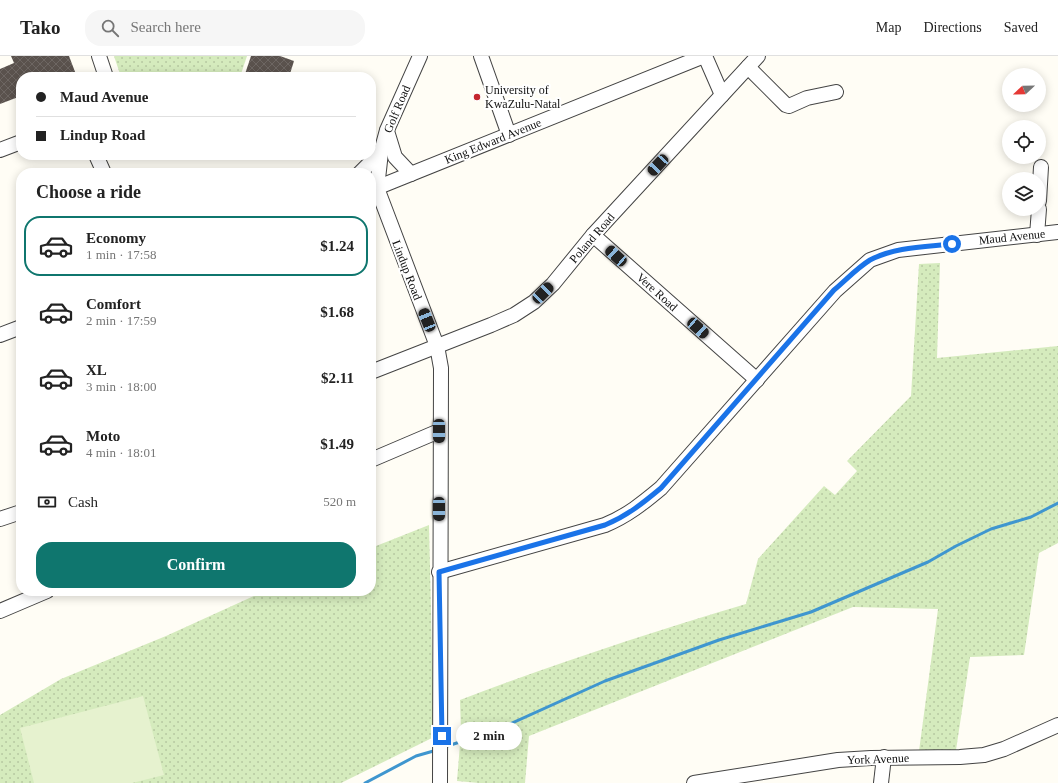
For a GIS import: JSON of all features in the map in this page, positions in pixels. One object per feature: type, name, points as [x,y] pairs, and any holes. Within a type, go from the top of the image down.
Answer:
[{"type":"street","points":[[99,56],[104,72]]},
{"type":"street","name":"Golf Road","points":[[376,178],[387,130],[420,56]]},
{"type":"street","points":[[482,56],[509,135]]},
{"type":"street","points":[[705,56],[722,95]]},
{"type":"street","name":"King Edward Avenue","points":[[376,188],[509,135],[684,61],[705,56]]},
{"type":"street","name":"Poland Road","points":[[376,370],[514,315],[534,302],[553,284],[593,235],[758,56]]},
{"type":"street","points":[[748,67],[786,105],[789,106],[807,98],[836,92]]},
{"type":"street","points":[[387,130],[395,157],[411,174]]},
{"type":"street","points":[[0,150],[16,144]]},
{"type":"street","points":[[376,157],[381,152]]},
{"type":"street","points":[[365,168],[373,160]]},
{"type":"street","points":[[1041,167],[1041,172]]},
{"type":"street","name":"Lindup Road","points":[[376,194],[437,346],[441,368],[439,431],[439,572],[442,736],[440,783]]},
{"type":"street","points":[[1037,235],[1038,216]]},
{"type":"street","name":"Maud Avenue","points":[[439,572],[620,518],[637,508],[661,488],[757,380],[834,290],[870,260],[898,250],[1058,232]]},
{"type":"street","name":"Vere Road","points":[[593,235],[757,380]]},
{"type":"street","points":[[0,335],[16,329]]},
{"type":"street","points":[[376,458],[439,431]]},
{"type":"street","points":[[0,519],[16,514]]},
{"type":"street","points":[[0,611],[35,596]]},
{"type":"street","name":"York Avenue","points":[[694,783],[810,764],[884,757],[960,757],[984,754],[1004,749],[1058,725]]},
{"type":"street","points":[[881,783],[884,757]]},
{"type":"green space","points":[[114,56],[247,56],[242,72],[119,72]]},
{"type":"green space","points":[[940,263],[937,358],[1058,346],[1058,543],[1039,553],[1024,655],[970,657],[956,750],[919,751],[938,609],[853,607],[529,736],[525,783],[479,783],[457,781],[461,732],[460,700],[602,649],[746,604],[758,559],[824,486],[835,495],[857,471],[847,461],[911,396],[919,264]]},
{"type":"green space","points":[[429,525],[434,737],[341,783],[0,783],[0,715],[61,679],[166,636],[254,596],[376,596],[376,546]]},
{"type":"green space","points":[[143,696],[164,775],[132,783],[34,783],[20,728]]},
{"type":"building","points":[[11,56],[69,56],[75,72],[16,72],[16,98],[0,104],[0,69],[14,63]]},
{"type":"building","points":[[251,56],[280,56],[294,61],[291,72],[246,72]]},
{"type":"waterway","points":[[444,747],[492,732],[605,681],[719,640],[811,612],[928,562],[991,529],[1031,517],[1058,503]]},
{"type":"waterway","points":[[365,783],[416,756],[437,750]]},
{"type":"place","name":"University of KwaZulu-Natal","points":[[477,97]]},
{"type":"route","points":[[442,736],[439,572],[605,525],[637,508],[661,488],[757,380],[834,290],[855,272],[870,260],[898,250],[952,244]]}]
